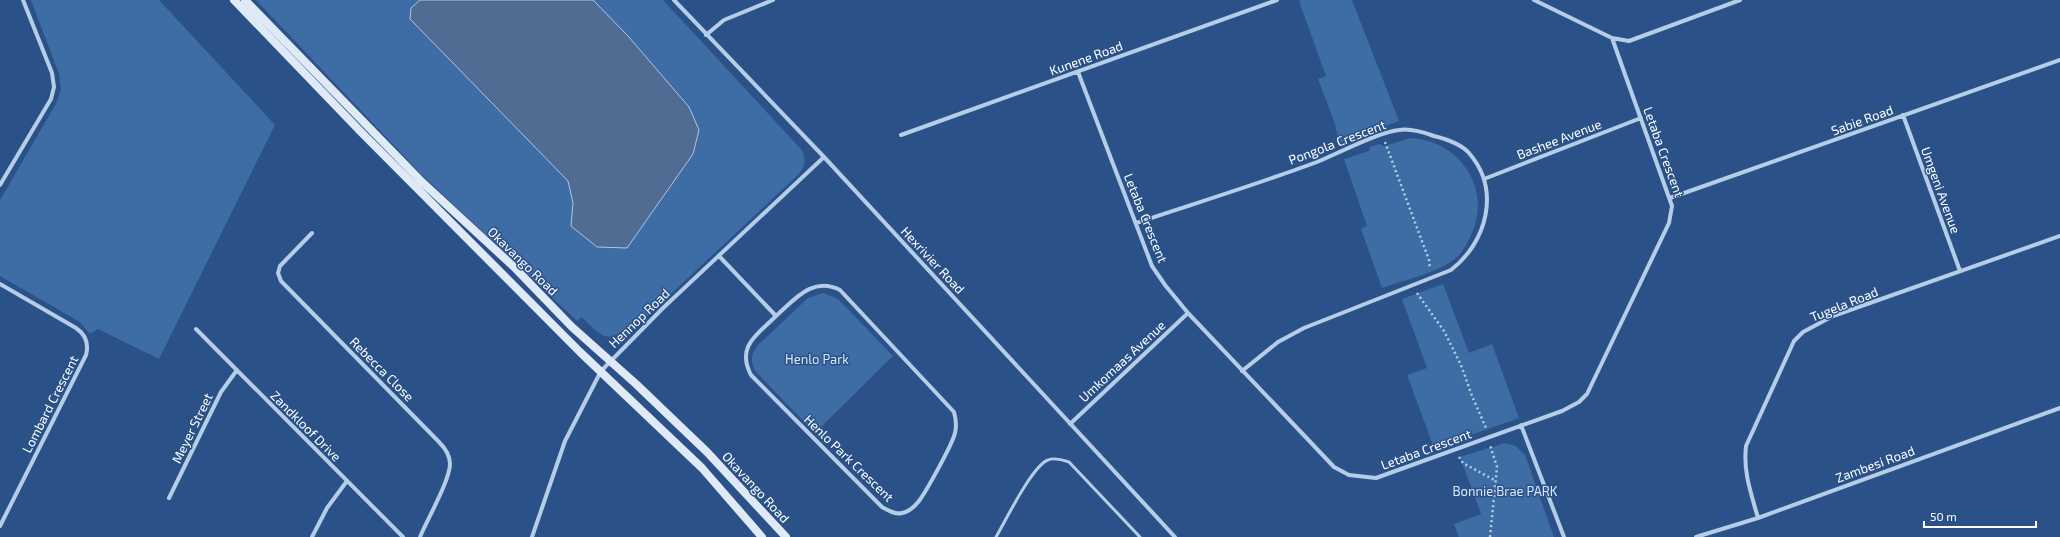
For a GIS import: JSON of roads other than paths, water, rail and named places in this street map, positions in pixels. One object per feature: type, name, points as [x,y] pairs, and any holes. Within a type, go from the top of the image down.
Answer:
[{"type":"main road","name":"Okavango Road","points":[[234,0],[361,132],[601,371],[702,468],[762,537]]},
{"type":"main road","name":"Okavango Road","points":[[245,0],[422,182],[514,267],[572,327],[707,452],[786,537]]},
{"type":"street","points":[[0,185],[51,99],[54,87],[52,73],[23,0]]},
{"type":"street","name":"Hexrivier Road","points":[[674,0],[824,157],[1175,537]]},
{"type":"street","points":[[706,35],[724,20],[773,0]]},
{"type":"street","name":"Kunene Road","points":[[901,135],[1277,0]]},
{"type":"street","points":[[1534,0],[1612,38],[1629,41],[1740,0]]},
{"type":"street","name":"Letaba Crescent","points":[[1078,72],[1152,266],[1165,285],[1188,313],[1334,467],[1349,475],[1376,478],[1575,405],[1587,394],[1669,222],[1672,206],[1612,38]]},
{"type":"street","name":"Sabie Road","points":[[1670,198],[2060,60]]},
{"type":"street","name":"Umgeni Avenue","points":[[1904,115],[1960,272]]},
{"type":"street","name":"Bashee Avenue","points":[[1484,179],[1641,118]]},
{"type":"street","name":"Pongola Crescent","points":[[1136,223],[1316,162],[1382,135],[1399,130],[1420,131],[1449,140],[1469,153],[1484,179],[1488,203],[1484,225],[1475,244],[1464,261],[1451,270],[1304,328],[1278,342],[1242,371]]},
{"type":"street","name":"Hennop Road","points":[[532,537],[565,441],[601,371],[663,308],[824,157]]},
{"type":"street","name":"Rebecca Close","points":[[312,233],[280,266],[278,273],[281,281],[439,442],[449,456],[450,465],[446,479],[420,537]]},
{"type":"street","name":"Tugela Road","points":[[1758,518],[1745,472],[1744,462],[1746,446],[1794,341],[1803,332],[1833,316],[2060,236]]},
{"type":"street","points":[[719,256],[776,316]]},
{"type":"street","name":"Lombard Crescent","points":[[0,284],[80,331],[87,345],[86,355],[0,526]]},
{"type":"street","name":"Henlo Park Crescent","points":[[815,286],[832,286],[840,290],[954,412],[956,419],[955,434],[919,501],[910,509],[901,513],[891,512],[882,507],[751,375],[745,358],[746,349],[753,339],[776,316],[804,290],[815,286]]},
{"type":"street","name":"Umkomaas Avenue","points":[[1070,424],[1188,313]]},
{"type":"street","name":"Zandkloof Drive","points":[[196,329],[403,537]]},
{"type":"street","name":"Meyer Street","points":[[169,498],[221,392],[237,370]]},
{"type":"street","name":"Zambesi Road","points":[[1696,537],[1758,518],[2060,408]]},
{"type":"street","points":[[1521,425],[1564,537]]},
{"type":"street","points":[[312,537],[327,508],[347,481]]},
{"type":"lane","points":[[996,537],[1035,470],[1048,460],[1058,459],[1069,462],[1140,537]]},
{"type":"park label","name":"Henlo Park","points":[[817,359]]},
{"type":"park label","name":"Bonnie Brae PARK","points":[[1505,491]]}]
